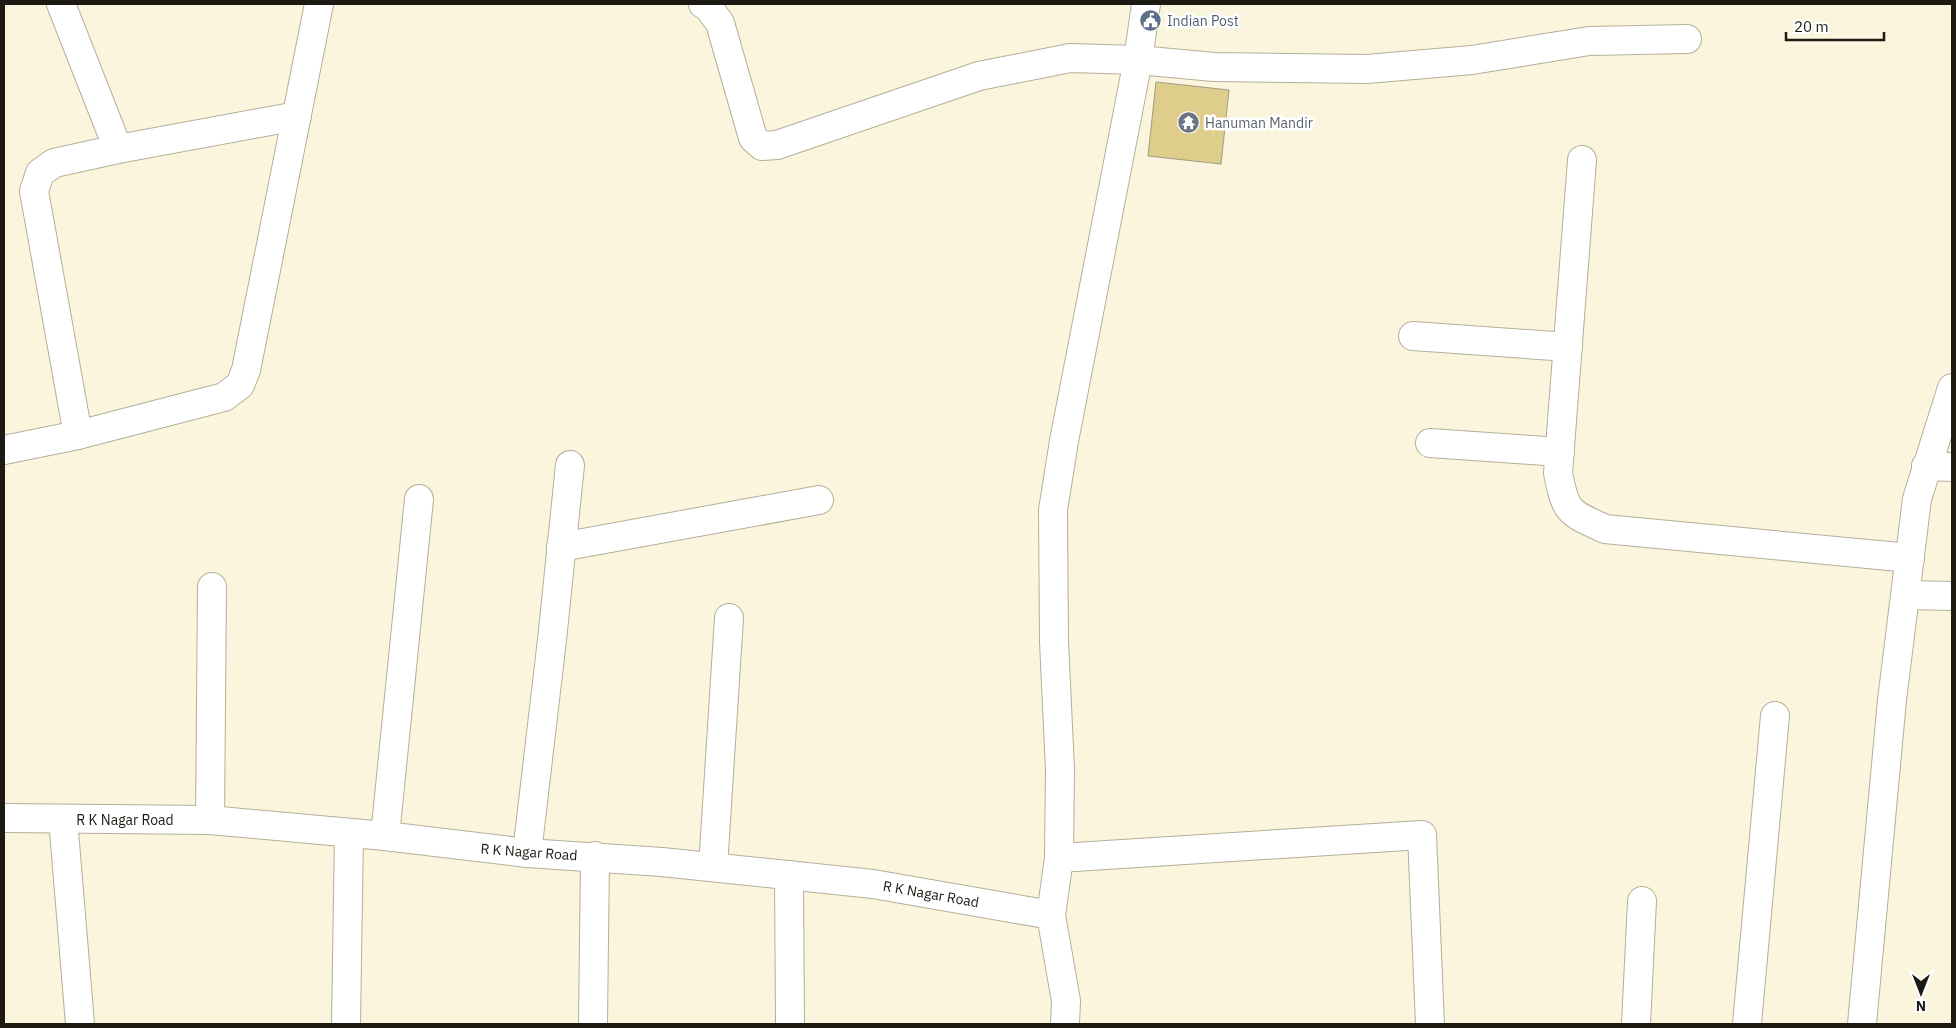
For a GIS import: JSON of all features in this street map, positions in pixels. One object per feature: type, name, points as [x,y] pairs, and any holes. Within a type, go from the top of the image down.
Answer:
[{"type":"street","points":[[61,4],[118,149]]},
{"type":"street","points":[[4,450],[78,435],[224,396],[240,385],[246,370],[318,4]]},
{"type":"street","points":[[703,4],[708,7],[720,23],[753,138],[762,146],[777,145],[978,76],[1070,58],[1138,60],[1214,67],[1367,69],[1472,60],[1589,42],[1687,39]]},
{"type":"street","points":[[1065,1024],[1066,1001],[1051,915],[1059,858],[1060,770],[1054,641],[1053,510],[1064,441],[1138,60],[1146,4]]},
{"type":"street","points":[[78,435],[34,191],[40,173],[54,163],[118,149],[297,116]]},
{"type":"street","points":[[1582,160],[1558,473],[1563,500],[1569,509],[1581,518],[1605,529],[1910,558]]},
{"type":"street","points":[[1413,336],[1568,347]]},
{"type":"street","points":[[1862,1024],[1894,689],[1917,499],[1939,467],[1952,388]]},
{"type":"street","points":[[1430,443],[1560,452]]},
{"type":"street","points":[[526,853],[552,640],[570,465]]},
{"type":"street","points":[[385,836],[419,499]]},
{"type":"street","points":[[561,547],[819,500]]},
{"type":"street","points":[[210,820],[212,587]]},
{"type":"street","points":[[1906,595],[1952,596]]},
{"type":"street","points":[[713,867],[729,618]]},
{"type":"street","points":[[1747,1024],[1775,716]]},
{"type":"street","name":"R K Nagar Road","points":[[4,818],[210,820],[385,836],[526,853],[595,856],[873,884],[1051,915]]},
{"type":"street","points":[[63,819],[80,1024]]},
{"type":"street","points":[[346,1024],[350,833]]},
{"type":"street","points":[[1059,858],[1422,835],[1430,1024]]},
{"type":"street","points":[[593,1024],[595,856]]},
{"type":"street","points":[[788,874],[790,1024]]},
{"type":"street","points":[[1636,1024],[1642,901]]},
{"type":"building","name":"Hanuman Mandir","points":[[1156,82],[1229,90],[1221,164],[1148,156]]},
{"type":"place","name":"Indian Post","points":[[1151,21]]},
{"type":"place","name":"Hanuman Mandir","points":[[1189,123]]}]
